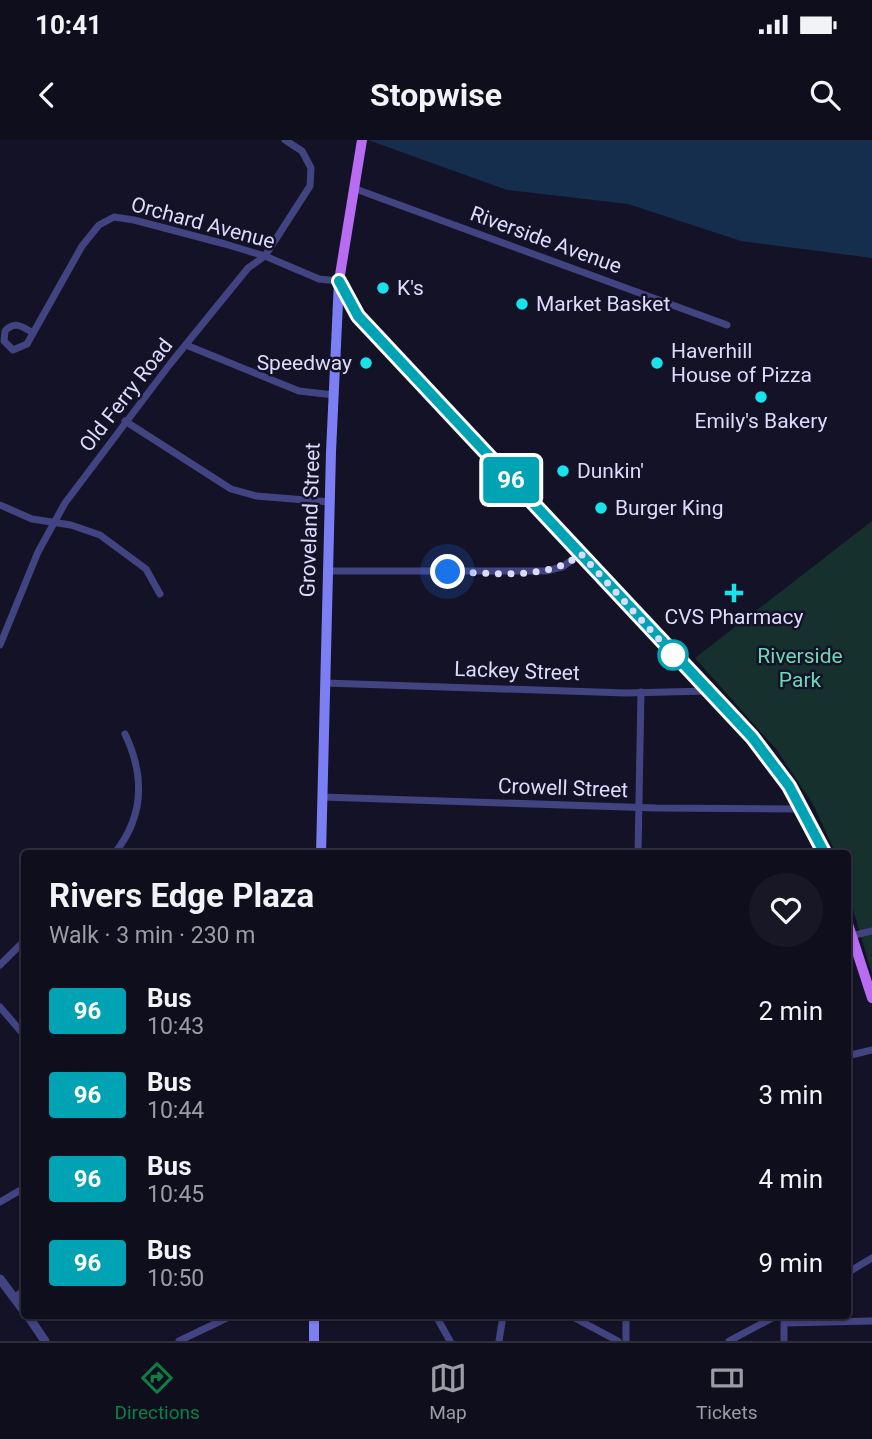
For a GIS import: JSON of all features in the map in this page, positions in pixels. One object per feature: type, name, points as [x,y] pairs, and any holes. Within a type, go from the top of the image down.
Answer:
[{"type":"main road","name":"Groveland Street","points":[[321,850],[339,281],[352,188],[362,140]]},
{"type":"main road","points":[[339,281],[358,316],[774,764],[823,850]]},
{"type":"main road","points":[[851,939],[872,998]]},
{"type":"main road","points":[[314,1319],[314,1341]]},
{"type":"street","name":"Old Ferry Road","points":[[0,645],[53,523],[125,421],[248,268],[265,256],[310,186],[312,167],[302,150],[285,140]]},
{"type":"street","name":"Riverside Avenue","points":[[352,188],[727,325]]},
{"type":"street","name":"Orchard Avenue","points":[[33,333],[82,246],[99,225],[114,218],[145,222],[265,256],[319,279],[339,281]]},
{"type":"street","points":[[186,345],[299,391],[334,395]]},
{"type":"street","points":[[125,421],[231,489],[256,496],[330,502]]},
{"type":"street","points":[[0,505],[32,519],[100,535],[146,569],[159,594]]},
{"type":"street","points":[[328,571],[546,571],[562,567],[581,554]]},
{"type":"street","name":"Lackey Street","points":[[325,683],[641,692],[708,691]]},
{"type":"street","points":[[638,850],[641,692]]},
{"type":"street","points":[[117,850],[128,833],[140,794],[135,759],[125,734]]},
{"type":"street","name":"Crowell Street","points":[[322,797],[639,808],[802,809]]},
{"type":"street","points":[[851,936],[872,931]]},
{"type":"street","points":[[0,964],[21,944]]},
{"type":"street","points":[[0,1007],[21,1032]]},
{"type":"street","points":[[851,1055],[872,1050]]},
{"type":"street","points":[[0,1202],[21,1190]]},
{"type":"street","points":[[851,1271],[872,1258]]},
{"type":"street","points":[[0,1279],[21,1306]]},
{"type":"street","points":[[15,1297],[21,1293]]},
{"type":"street","points":[[30,1319],[45,1341]]},
{"type":"street","points":[[179,1341],[225,1319]]},
{"type":"street","points":[[438,1319],[450,1341]]},
{"type":"street","points":[[499,1341],[503,1319]]},
{"type":"street","points":[[577,1319],[618,1341]]},
{"type":"street","points":[[626,1319],[626,1341]]},
{"type":"street","points":[[729,1341],[770,1319]]},
{"type":"street","points":[[784,1341],[784,1323],[872,1321]]},
{"type":"green space","name":"Riverside Park","points":[[872,521],[872,974],[851,903],[851,850],[834,850],[813,804],[776,749],[695,658]]},
{"type":"water","points":[[368,140],[872,140],[872,258],[741,241],[628,204],[507,190]]},
{"type":"bus line","name":"96","points":[[339,281],[358,316],[752,737],[789,786],[823,850]]},
{"type":"place","name":"K's","points":[[383,288]]},
{"type":"place","name":"Market Basket","points":[[522,304]]},
{"type":"place","name":"Speedway","points":[[366,363]]},
{"type":"place","name":"Haverhill House of Pizza","points":[[657,363]]},
{"type":"place","name":"Emily's Bakery","points":[[761,397]]},
{"type":"place","name":"Dunkin'","points":[[563,471]]},
{"type":"place","name":"Burger King","points":[[601,508]]},
{"type":"place","name":"CVS Pharmacy","points":[[734,593]]},
{"type":"route","points":[[448,572],[546,571],[562,567],[581,554],[678,660],[673,655]]}]
